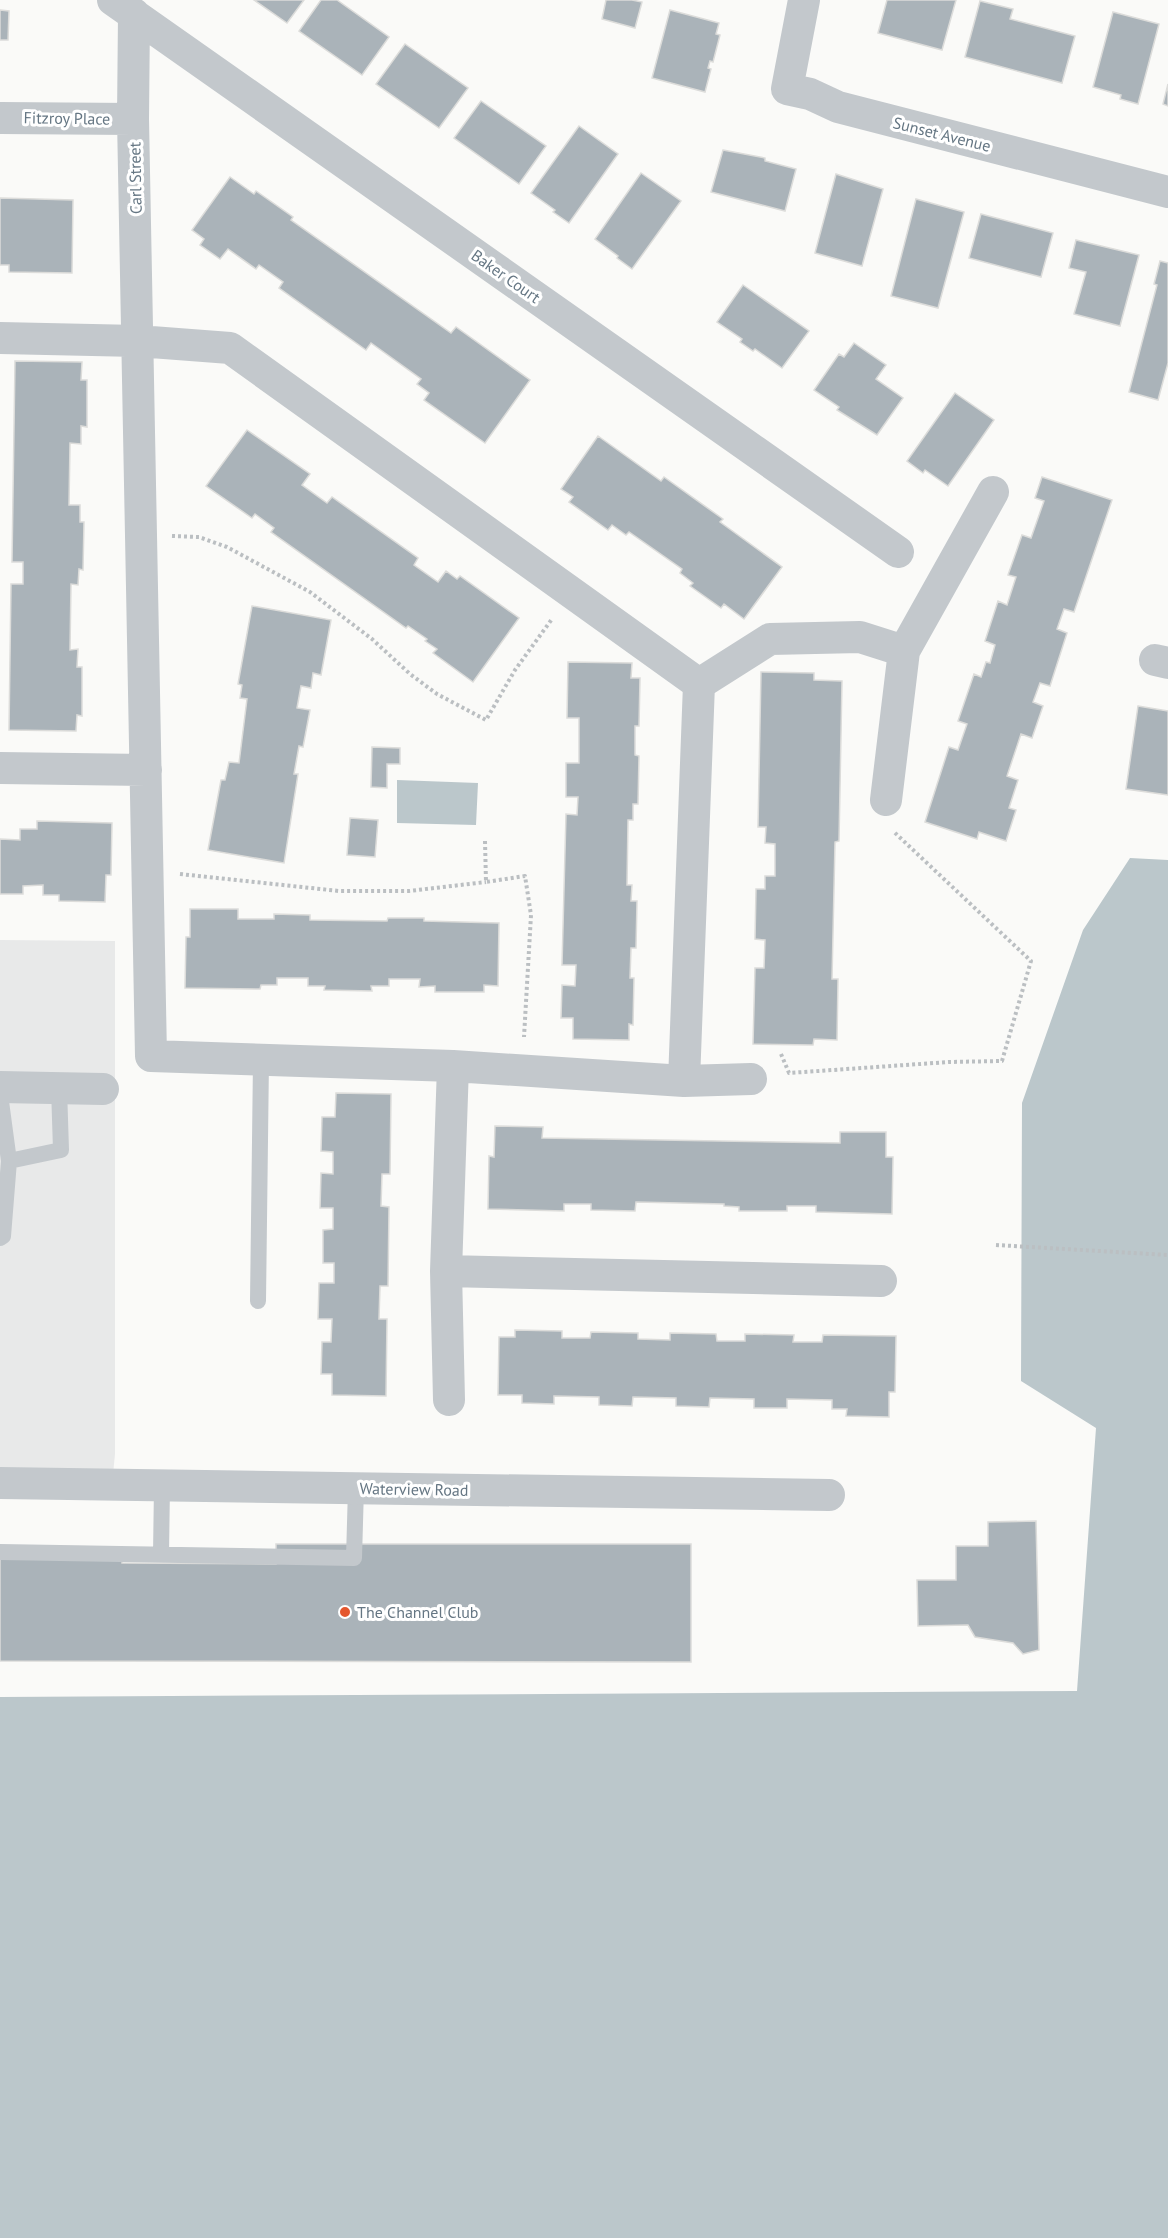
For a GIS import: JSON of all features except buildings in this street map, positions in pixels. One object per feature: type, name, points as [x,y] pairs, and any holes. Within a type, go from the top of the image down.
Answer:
[{"type":"street","name":"Carl Street","points":[[123,7],[133,119],[151,1056],[261,1060]]},
{"type":"street","name":"Baker Court","points":[[123,7],[898,552]]},
{"type":"street","name":"Sunset Avenue","points":[[802,10],[786,89],[810,94],[837,107],[1168,192]]},
{"type":"street","name":"Fitzroy Place","points":[[0,117],[133,119]]},
{"type":"street","points":[[0,338],[138,341],[230,348],[699,684]]},
{"type":"street","points":[[886,800],[904,651],[993,492]]},
{"type":"street","points":[[699,684],[770,639],[860,637],[904,651]]},
{"type":"street","points":[[684,1081],[699,684]]},
{"type":"street","points":[[0,768],[146,771]]},
{"type":"street","points":[[261,1060],[453,1066],[684,1081],[751,1079]]},
{"type":"street","points":[[449,1400],[446,1271],[453,1066]]},
{"type":"street","points":[[0,1087],[103,1089]]},
{"type":"street","points":[[446,1271],[881,1281]]},
{"type":"street","name":"Waterview Road","points":[[0,1483],[829,1496]]},
{"type":"lane","points":[[258,1300],[261,1060]]},
{"type":"lane","points":[[9,1161],[61,1150],[59,1088]]},
{"type":"lane","points":[[0,1094],[9,1161],[3,1236],[0,1238]]},
{"type":"lane","points":[[161,1554],[162,1486]]},
{"type":"lane","points":[[0,1552],[354,1558],[356,1488]]},
{"type":"path","points":[[142,535],[199,537],[227,547],[309,592],[372,639],[428,688],[486,720],[515,670],[571,592]]},
{"type":"path","points":[[781,1054],[789,1074],[949,1062],[1002,1061],[1031,961],[890,828],[895,808],[886,800]]},
{"type":"path","points":[[485,841],[486,882]]},
{"type":"path","points":[[148,873],[208,876],[240,882],[339,891],[409,891],[525,876],[531,915],[521,1071]]},
{"type":"path","points":[[996,1245],[1168,1255]]},
{"type":"shaded area","points":[[397,780],[478,783],[476,825],[397,823]]},
{"type":"shaded area","points":[[1130,858],[1168,860],[1168,2238],[0,2238],[0,1697],[1077,1691],[1096,1428],[1021,1381],[1022,1103],[1083,930]]},
{"type":"shaded area","points":[[0,940],[115,941],[115,1454],[113,1474],[0,1473]]},
{"type":"place","name":"The Channel Club","points":[[345,1612]]}]
